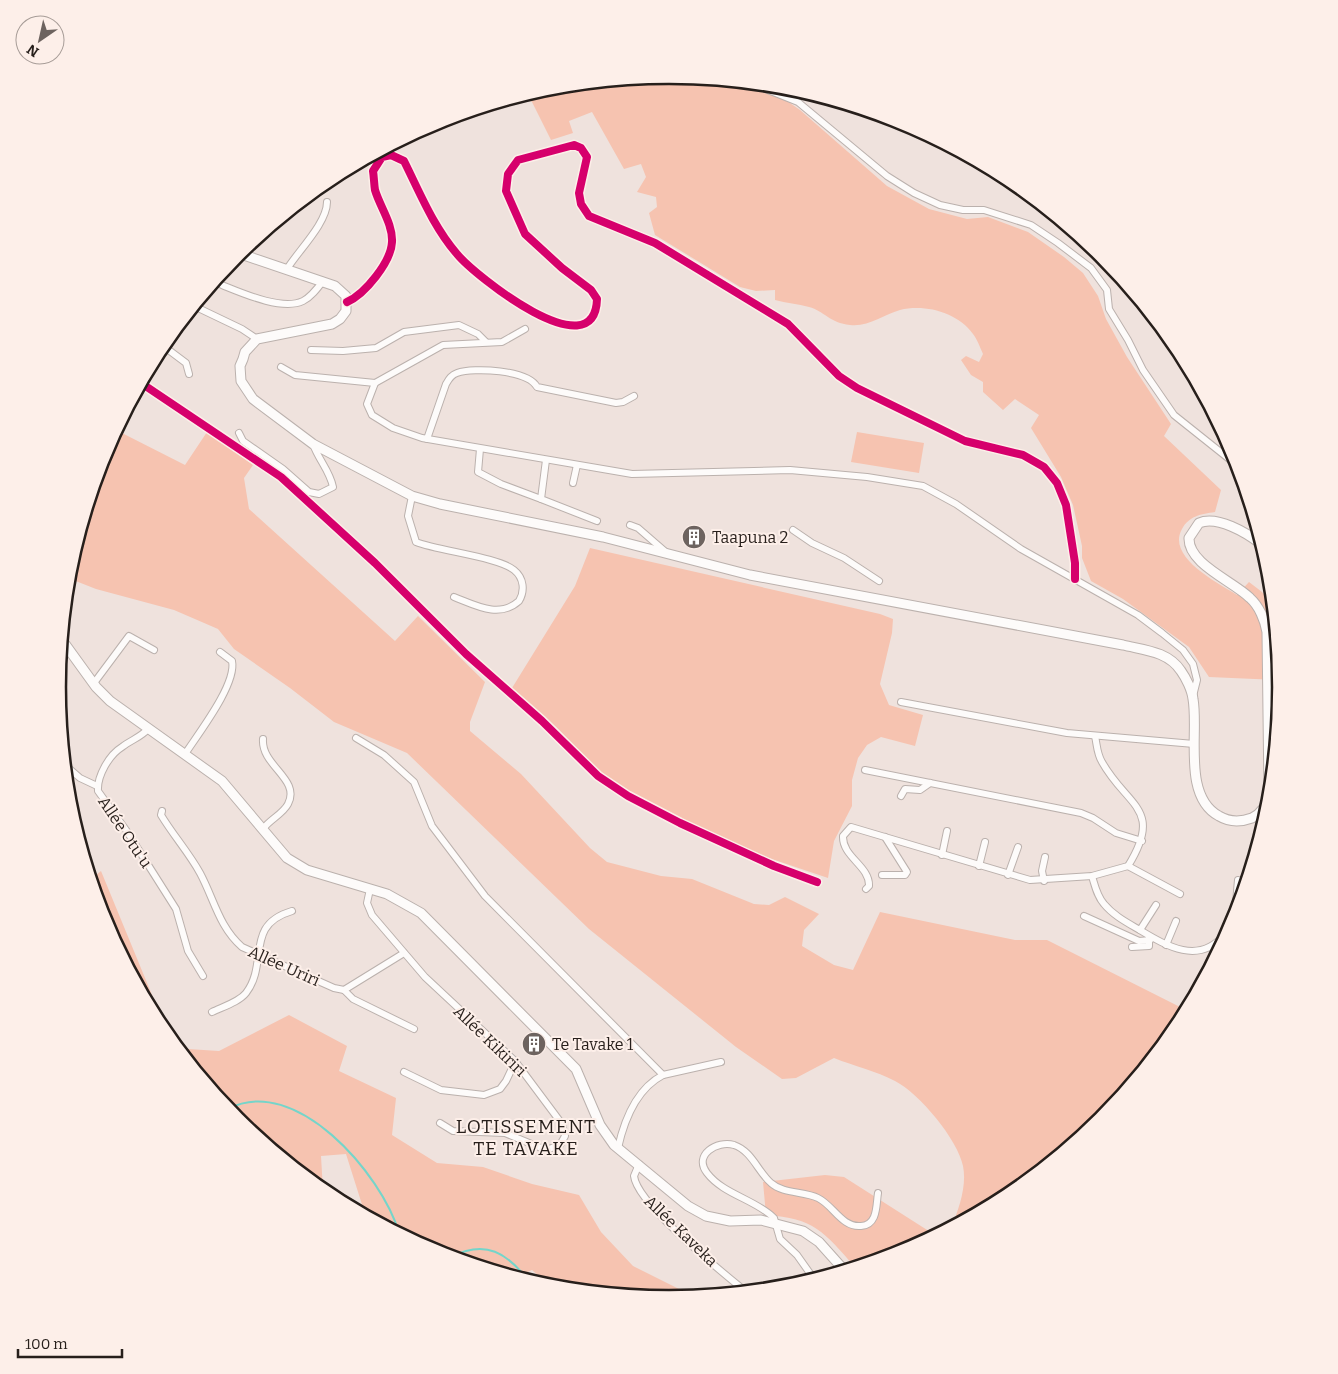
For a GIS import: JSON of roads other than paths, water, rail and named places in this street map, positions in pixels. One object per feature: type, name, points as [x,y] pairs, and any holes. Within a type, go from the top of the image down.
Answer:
[{"type":"main road","points":[[248,256],[339,288],[347,302],[344,316],[332,324],[258,340],[245,352],[240,366],[244,387],[266,410],[312,444],[412,496],[440,504],[583,533],[750,575],[1154,652],[1170,660],[1179,668],[1193,698],[1194,744],[1200,795],[1211,811],[1223,818],[1234,821],[1248,819],[1258,814]]},
{"type":"main road","points":[[1253,539],[1241,532],[1210,520],[1205,520],[1195,527],[1188,544],[1193,555],[1199,561],[1250,598],[1266,626],[1269,744]]},
{"type":"main road","points":[[68,648],[110,701],[222,780],[287,858],[307,870],[387,894],[421,912],[576,1069],[585,1085],[600,1125],[618,1148],[688,1206],[706,1216],[730,1221],[761,1220],[804,1231],[819,1242],[839,1265]]},
{"type":"street","points":[[780,95],[798,102],[887,176],[914,193],[940,205],[963,210],[984,210],[1031,225],[1091,268],[1107,290],[1109,309],[1128,340],[1143,370],[1164,402],[1174,415],[1226,457]]},
{"type":"street","points":[[383,157],[391,155],[404,161],[419,195],[439,231],[464,263],[485,282],[507,297],[568,326],[579,326],[587,322],[595,312],[597,299],[591,290],[562,268],[525,234],[512,209],[505,185],[511,169],[518,160],[574,145],[581,148],[587,157],[579,193],[581,204],[589,216],[655,244],[788,324],[839,376],[860,390],[958,438],[1027,457],[1044,467],[1057,483],[1066,505],[1075,562],[1075,579]]},
{"type":"street","points":[[347,302],[357,298],[377,276],[392,241],[375,188],[373,171],[382,157]]},
{"type":"street","points":[[287,270],[320,222],[327,208],[327,202]]},
{"type":"street","points":[[222,285],[261,299],[296,304],[311,295],[322,281]]},
{"type":"street","points":[[200,309],[242,329],[258,340]]},
{"type":"street","points":[[311,350],[343,351],[376,348],[404,332],[460,326],[478,334],[486,342]]},
{"type":"street","points":[[281,367],[295,375],[374,383],[443,345],[502,342],[525,329]]},
{"type":"street","points":[[169,350],[186,363],[188,374]]},
{"type":"street","points":[[427,439],[440,396],[450,377],[472,370],[525,376],[535,382],[537,387],[605,402],[623,402],[634,396]]},
{"type":"street","points":[[374,383],[367,404],[372,415],[393,428],[427,439],[480,449],[643,475],[790,470],[867,477],[916,484],[948,499],[1003,538],[1138,615],[1183,650],[1196,672],[1197,680],[1193,698]]},
{"type":"street","points":[[147,386],[281,476],[375,564],[466,654],[542,721],[598,776],[628,796],[680,823],[774,866],[817,882]]},
{"type":"street","points":[[235,444],[240,435],[243,441],[283,469],[309,492],[318,494],[333,486],[332,479],[317,458],[312,444]]},
{"type":"street","points":[[480,449],[478,472],[501,484],[597,521]]},
{"type":"street","points":[[541,499],[546,460]]},
{"type":"street","points":[[573,483],[577,465]]},
{"type":"street","points":[[412,496],[408,516],[416,542],[503,564],[516,572],[523,584],[519,601],[509,608],[498,612],[454,597]]},
{"type":"street","points":[[630,525],[638,528],[669,554]]},
{"type":"street","points":[[793,530],[812,544],[844,558],[879,581]]},
{"type":"street","points":[[94,682],[129,636],[154,650]]},
{"type":"street","points":[[185,754],[223,696],[232,674],[232,661],[220,652]]},
{"type":"street","points":[[901,702],[1095,736],[1194,744]]},
{"type":"street","name":"Allée Otu'u","points":[[148,729],[142,736],[120,747],[113,754],[102,772],[97,786],[100,797],[126,830],[176,909],[188,951],[203,976]]},
{"type":"street","points":[[1095,736],[1101,761],[1142,817],[1142,841],[1128,866]]},
{"type":"street","points":[[356,738],[384,755],[414,782],[432,826],[485,896],[663,1075]]},
{"type":"street","points":[[263,739],[264,755],[288,783],[290,793],[287,806],[263,829]]},
{"type":"street","points":[[865,770],[1081,814],[1093,818],[1116,833],[1142,841]]},
{"type":"street","points":[[72,771],[80,778],[97,786]]},
{"type":"street","points":[[900,796],[905,789],[920,790],[930,783]]},
{"type":"street","name":"Allée Uriri","points":[[162,811],[161,815],[166,824],[200,872],[222,926],[242,947],[336,989],[344,990],[353,999],[414,1030]]},
{"type":"street","points":[[866,889],[869,886],[868,877],[844,848],[843,836],[851,826],[1008,875],[1030,880],[1044,881],[1092,876],[1128,866],[1180,894]]},
{"type":"street","points":[[942,855],[948,831]]},
{"type":"street","points":[[882,875],[905,875],[907,872],[884,837]]},
{"type":"street","points":[[979,866],[985,842]]},
{"type":"street","points":[[1008,875],[1018,847]]},
{"type":"street","points":[[1044,881],[1042,871],[1045,856]]},
{"type":"street","points":[[1092,876],[1097,894],[1108,909],[1149,938],[1181,951],[1194,951],[1215,943]]},
{"type":"street","points":[[1237,889],[1238,880]]},
{"type":"street","name":"Allée Kikiriri","points":[[370,889],[367,903],[370,913],[442,994],[515,1062],[562,1124],[565,1136],[560,1145],[546,1150],[505,1133],[453,1131],[440,1123]]},
{"type":"street","points":[[1140,930],[1156,905]]},
{"type":"street","points":[[212,1012],[246,993],[253,980],[262,936],[271,921],[278,916],[292,911]]},
{"type":"street","points":[[1084,916],[1139,941],[1149,938]]},
{"type":"street","points":[[1166,945],[1176,922]]},
{"type":"street","points":[[1132,947],[1145,948],[1150,944],[1149,938]]},
{"type":"street","points":[[344,990],[404,953]]},
{"type":"street","points":[[404,1072],[441,1090],[484,1095],[500,1089],[515,1062]]},
{"type":"street","points":[[618,1148],[632,1108],[644,1092],[663,1075],[721,1062]]},
{"type":"street","points":[[810,1273],[797,1255],[780,1239],[777,1223],[769,1213],[744,1201],[706,1172],[703,1161],[710,1148],[718,1144],[734,1146],[751,1158],[771,1183],[779,1188],[816,1197],[826,1202],[850,1224],[864,1226],[869,1224],[875,1216],[878,1193]]},
{"type":"street","name":"Allée Kaveka","points":[[639,1164],[634,1176],[638,1189],[684,1237],[739,1286]]},
{"type":"waterway","points":[[237,1107],[254,1102],[281,1105],[307,1117],[332,1135],[355,1158],[375,1184],[390,1209],[396,1225]]},
{"type":"waterway","points":[[461,1253],[475,1249],[495,1252],[504,1256],[521,1271]]},
{"type":"place","name":"Taapuna 2","points":[[694,537]]},
{"type":"place","name":"Te Tavake 1","points":[[534,1044]]},
{"type":"district","name":"LOTISSEMENT TE TAVAKE","points":[[526,1137]]}]
